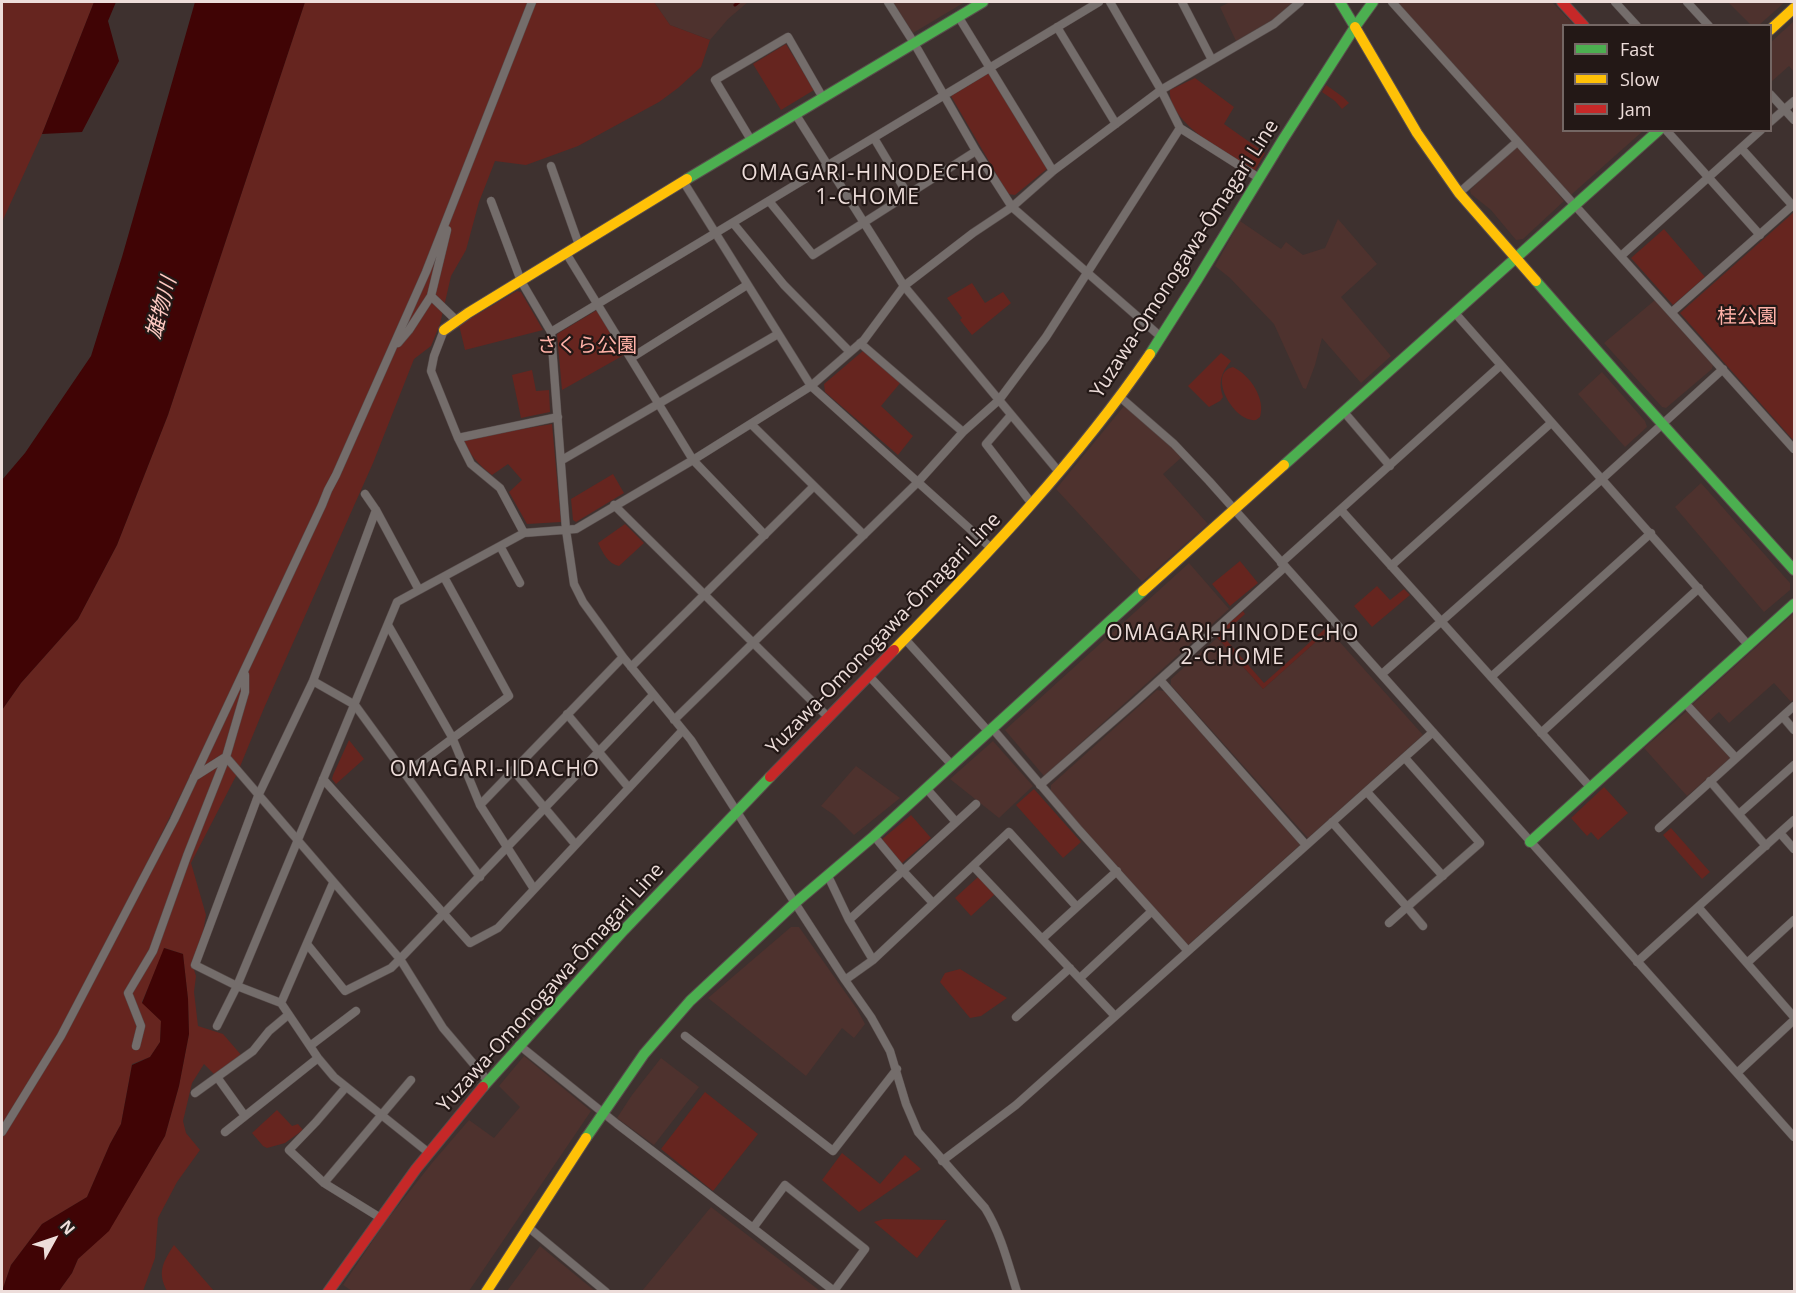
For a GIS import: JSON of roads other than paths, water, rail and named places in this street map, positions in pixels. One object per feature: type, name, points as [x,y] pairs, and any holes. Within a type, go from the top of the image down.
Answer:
[{"type":"street","points":[[2,1132],[61,1036],[168,830],[340,467],[448,216],[532,2]]},
{"type":"street","points":[[888,2],[976,151],[1012,207],[1161,337]]},
{"type":"street","points":[[524,533],[500,488],[471,464],[431,371],[444,330],[683,181],[982,2]]},
{"type":"street","points":[[551,332],[1099,2]]},
{"type":"street","points":[[1110,2],[1161,90],[1180,128],[1259,178]]},
{"type":"street","points":[[1182,2],[1212,60]]},
{"type":"street","points":[[217,1026],[237,986],[398,602],[524,533],[576,529],[693,460],[811,386],[860,343],[904,286],[1012,207],[1053,171],[1161,90],[1274,24],[1300,2]]},
{"type":"street","points":[[1340,2],[1417,133],[1459,193],[1794,570]]},
{"type":"street","name":"Yuzawa-Omonogawa-Ōmagari Line","points":[[328,1292],[379,1217],[519,1045],[613,941],[1032,504],[1120,397],[1198,281],[1259,178],[1373,2]]},
{"type":"street","points":[[1392,2],[1794,449]]},
{"type":"street","points":[[1562,2],[1582,24]]},
{"type":"street","points":[[1615,2],[1635,24]]},
{"type":"street","points":[[1687,2],[1707,24]]},
{"type":"street","points":[[1772,28],[1794,8]]},
{"type":"street","points":[[958,16],[1053,171]]},
{"type":"street","points":[[1057,27],[1116,124]]},
{"type":"street","points":[[751,140],[715,80],[788,37],[823,98]]},
{"type":"street","points":[[1772,96],[1794,120]]},
{"type":"street","points":[[1772,120],[1794,101]]},
{"type":"street","points":[[796,115],[904,286],[1059,472]]},
{"type":"street","points":[[674,720],[918,482],[963,432],[999,400],[1046,337],[1089,273],[1180,128]]},
{"type":"street","points":[[486,1292],[603,1112],[644,1054],[684,1008],[795,903],[874,836],[1234,509],[1657,132]]},
{"type":"street","points":[[1668,132],[1760,234]]},
{"type":"street","points":[[1621,256],[1759,132]]},
{"type":"street","points":[[874,138],[908,195]]},
{"type":"street","points":[[1459,193],[1517,142]]},
{"type":"street","points":[[1672,312],[1794,206],[1741,148]]},
{"type":"street","points":[[769,201],[813,255],[976,151]]},
{"type":"street","points":[[551,166],[579,245]]},
{"type":"street","points":[[683,181],[811,386],[991,548]]},
{"type":"street","points":[[492,201],[520,281],[551,332],[566,530],[574,585],[583,602],[623,657],[691,740],[882,1035],[897,1069],[910,1117],[918,1132],[992,1220],[1017,1292]]},
{"type":"street","points":[[394,346],[409,330],[431,296],[448,225],[448,216]]},
{"type":"street","points":[[733,223],[784,285],[850,352]]},
{"type":"street","points":[[566,253],[693,460],[765,535]]},
{"type":"street","points":[[631,358],[747,285]]},
{"type":"street","points":[[431,296],[457,321]]},
{"type":"street","points":[[1455,313],[1749,646]]},
{"type":"street","points":[[562,460],[778,334]]},
{"type":"street","points":[[860,343],[963,432]]},
{"type":"street","points":[[1040,785],[1160,680],[1341,510],[1501,365]]},
{"type":"street","points":[[1382,674],[1724,369]]},
{"type":"street","points":[[1120,397],[1174,444],[1234,509],[1794,1137]]},
{"type":"street","points":[[1344,412],[1390,466]]},
{"type":"street","points":[[1011,415],[987,444],[1032,504]]},
{"type":"street","points":[[458,438],[558,417]]},
{"type":"street","points":[[1391,566],[1551,423]]},
{"type":"street","points":[[751,424],[864,535]]},
{"type":"street","points":[[631,667],[814,486]]},
{"type":"street","points":[[365,494],[419,590]]},
{"type":"street","points":[[614,505],[828,717]]},
{"type":"street","points":[[376,510],[313,681],[258,795],[195,965],[237,986],[281,1003],[318,1058],[334,1077],[429,1153]]},
{"type":"street","points":[[1341,510],[1590,788]]},
{"type":"street","points":[[1491,677],[1651,533]]},
{"type":"street","points":[[500,546],[520,583]]},
{"type":"street","points":[[405,774],[510,696],[444,577]]},
{"type":"street","points":[[1541,733],[1699,588]]},
{"type":"street","points":[[1530,842],[1794,604]]},
{"type":"street","points":[[388,625],[452,737],[480,805],[534,889]]},
{"type":"street","points":[[905,639],[1188,950]]},
{"type":"street","points":[[480,805],[623,657]]},
{"type":"street","points":[[136,1046],[141,1026],[128,993],[153,951],[226,757],[245,692],[244,671]]},
{"type":"street","points":[[869,676],[952,765]]},
{"type":"street","points":[[1160,680],[1306,845]]},
{"type":"street","points":[[313,681],[355,705],[480,877]]},
{"type":"street","points":[[307,944],[345,991],[391,968],[653,695]]},
{"type":"street","points":[[1685,703],[1736,758]]},
{"type":"street","points":[[1659,828],[1794,706]]},
{"type":"street","points":[[567,714],[629,788]]},
{"type":"street","points":[[1783,717],[1794,730]]},
{"type":"street","points":[[323,779],[470,944],[498,928],[682,731]]},
{"type":"street","points":[[942,1161],[1016,1105],[1433,732]]},
{"type":"street","points":[[194,778],[226,757]]},
{"type":"street","points":[[226,757],[400,959],[443,1028],[488,1081]]},
{"type":"street","points":[[1389,923],[1480,843],[1405,758]]},
{"type":"street","points":[[1739,814],[1794,765]]},
{"type":"street","points":[[513,770],[575,844]]},
{"type":"street","points":[[1710,781],[1766,846]]},
{"type":"street","points":[[926,788],[956,822]]},
{"type":"street","points":[[1367,792],[1443,876]]},
{"type":"street","points":[[849,920],[976,804]]},
{"type":"street","points":[[1637,962],[1794,820]]},
{"type":"street","points":[[1332,822],[1423,926]]},
{"type":"street","points":[[845,980],[873,960],[1009,832],[1077,907]]},
{"type":"street","points":[[1780,833],[1794,849]]},
{"type":"street","points":[[874,836],[933,903]]},
{"type":"street","points":[[973,866],[1115,1016]]},
{"type":"street","points":[[1043,939],[1116,871]]},
{"type":"street","points":[[828,876],[849,920],[873,960]]},
{"type":"street","points":[[281,1003],[333,883]]},
{"type":"street","points":[[1698,907],[1794,1018],[1737,1073]]},
{"type":"street","points":[[1080,978],[1152,911]]},
{"type":"street","points":[[1747,963],[1794,920]]},
{"type":"street","points":[[1016,1017],[1070,968]]},
{"type":"street","points":[[310,1046],[357,1011]]},
{"type":"street","points":[[195,1093],[254,1051],[268,1032],[288,1015]]},
{"type":"street","points":[[685,1036],[833,1151],[897,1069]]},
{"type":"street","points":[[519,1045],[603,1112],[834,1291],[865,1249],[785,1185],[753,1228]]},
{"type":"street","points":[[225,1132],[318,1058]]},
{"type":"street","points":[[217,1077],[245,1116]]},
{"type":"street","points":[[324,1182],[411,1080]]},
{"type":"street","points":[[346,1087],[289,1150],[324,1182],[379,1217]]},
{"type":"street","points":[[528,1227],[606,1292]]},
{"type":"water","points":[[94,2],[116,2],[108,21],[119,61],[82,132],[42,134]]},
{"type":"water","name":"雄物川","points":[[195,2],[305,2],[168,415],[117,545],[78,619],[21,683],[2,710],[2,480],[25,453],[91,356],[122,257]]},
{"type":"water","points":[[164,948],[183,954],[189,1034],[179,1086],[165,1136],[109,1231],[78,1259],[72,1273],[59,1291],[2,1291],[11,1265],[42,1224],[87,1197],[121,1124],[132,1065],[150,1057],[160,1042],[161,1021],[142,1003]]},
{"type":"waterway","points":[[735,5],[739,2]]},
{"type":"district","name":"OMAGARI-HINODECHO 1-CHOME","points":[[868,186]]},
{"type":"district","name":"OMAGARI-HINODECHO 2-CHOME","points":[[1233,646]]},
{"type":"district","name":"OMAGARI-IIDACHO","points":[[495,770]]},
{"type":"park label","name":"桂公園","points":[[1747,317]]},
{"type":"park label","name":"さくら公園","points":[[587,346]]}]
